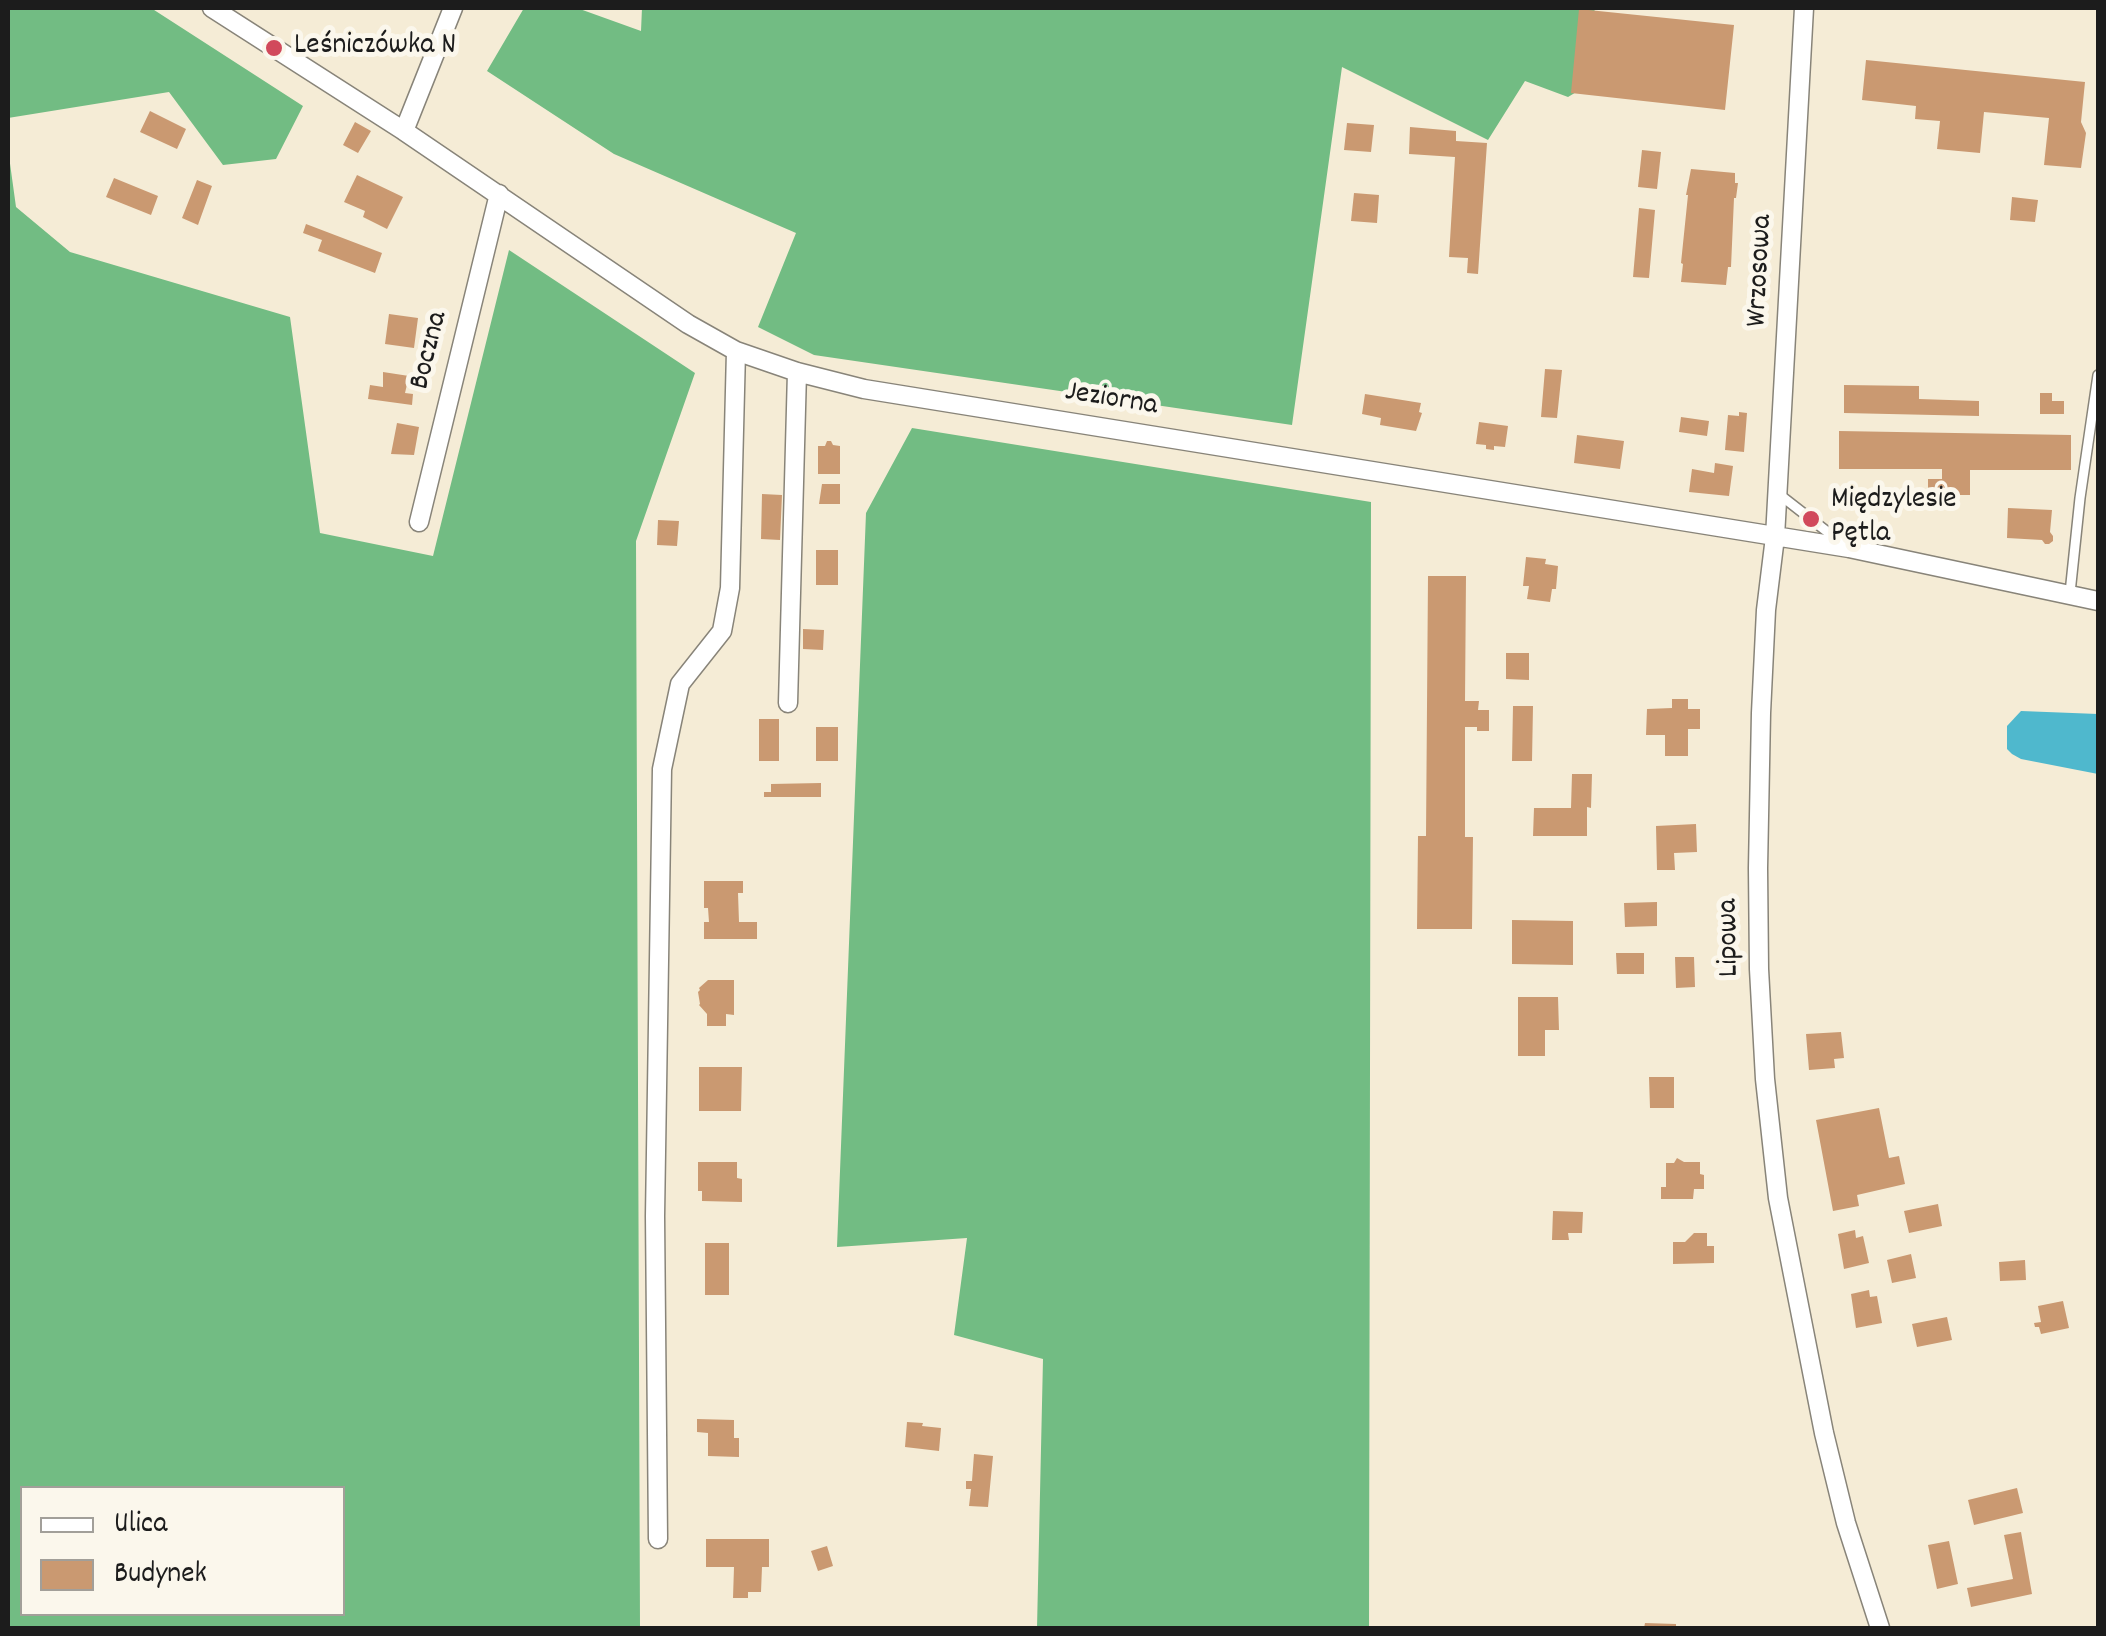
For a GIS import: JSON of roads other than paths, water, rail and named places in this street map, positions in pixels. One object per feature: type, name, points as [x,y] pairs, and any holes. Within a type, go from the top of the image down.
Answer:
[{"type":"street","name":"Jeziorna","points":[[212,8],[404,131],[688,324],[736,351],[797,372],[864,389],[1849,548],[2098,601]]},
{"type":"street","points":[[404,131],[454,8]]},
{"type":"street","name":"Wrzosowa","points":[[1775,537],[1804,8]]},
{"type":"street","name":"Boczna","points":[[418,522],[498,194]]},
{"type":"street","points":[[658,1539],[655,1216],[662,769],[680,684],[722,631],[730,588],[736,351]]},
{"type":"street","points":[[788,703],[797,372]]},
{"type":"street","name":"Lipowa","points":[[1775,537],[1766,610],[1758,868],[1765,1079],[1778,1198],[1824,1433],[1846,1522],[1880,1628]]},
{"type":"lane","points":[[2070,593],[2098,375]]},
{"type":"lane","points":[[1778,493],[1849,548]]},
{"type":"water","points":[[2021,711],[2098,714],[2098,774],[2012,754],[2007,749],[2007,726]]},
{"type":"place","name":"Leśniczówka N","points":[[274,48]]},
{"type":"place","name":"Międzylesie Pętla","points":[[1811,519]]}]
